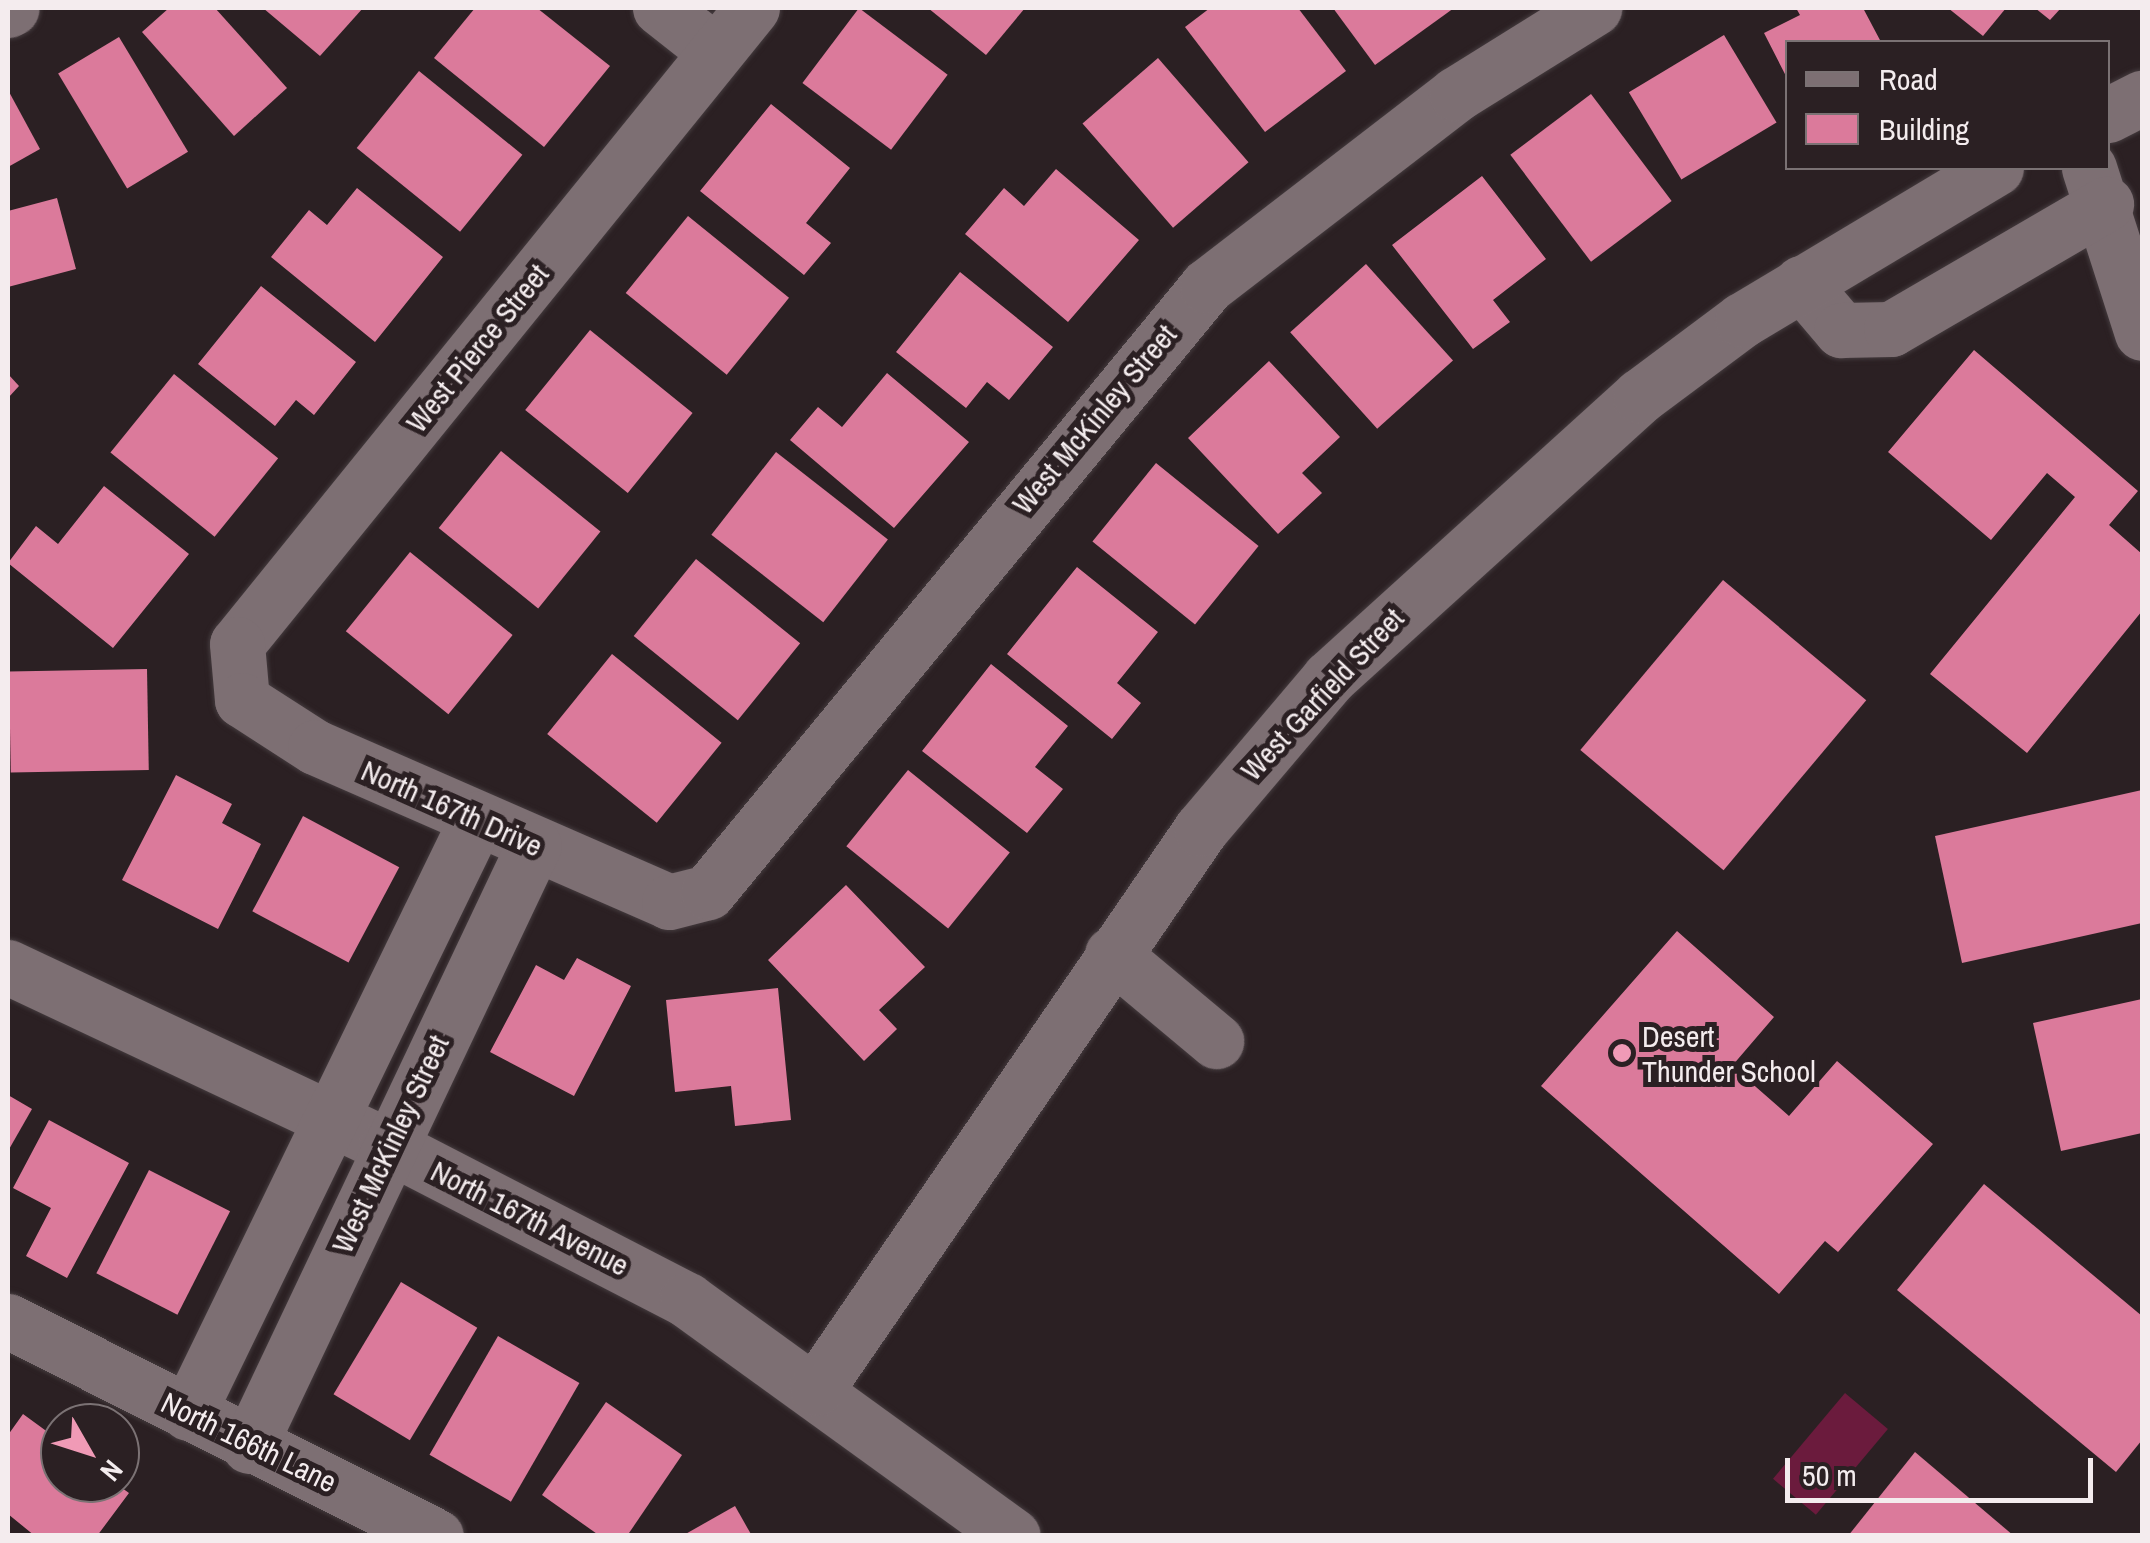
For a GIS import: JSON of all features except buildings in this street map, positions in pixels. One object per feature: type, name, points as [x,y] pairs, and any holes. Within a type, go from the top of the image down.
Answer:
[{"type":"street","points":[[660,8],[716,52]]},
{"type":"street","name":"West Pierce Street","points":[[242,700],[238,644],[752,8]]},
{"type":"street","name":"West McKinley Street","points":[[668,902],[708,892],[1208,286],[1456,94],[1594,8]]},
{"type":"street","points":[[2110,114],[2142,98]]},
{"type":"street","name":"West Garfield Street","points":[[817,1388],[1112,954],[1201,830],[1329,678],[1447,563],[1640,396],[1801,282],[1993,170]]},
{"type":"street","points":[[1801,282],[1842,330],[1891,330],[2098,186],[2142,333]]},
{"type":"street","name":"North 167th Drive","points":[[242,700],[316,748],[668,902]]},
{"type":"street","name":"West McKinley Street","points":[[188,1413],[477,818]]},
{"type":"street","name":"West McKinley Street","points":[[249,1446],[388,1144],[534,845]]},
{"type":"street","points":[[1112,954],[1216,1042]]},
{"type":"street","name":"North 167th Avenue","points":[[8,968],[388,1144],[686,1300],[817,1388],[1012,1536]]},
{"type":"street","name":"North 166th Lane","points":[[8,1321],[249,1446],[436,1536]]},
{"type":"shaded area","points":[[1845,1393],[1888,1429],[1816,1515],[1773,1479]]},
{"type":"place","name":"Desert Thunder School","points":[[1622,1053]]}]
